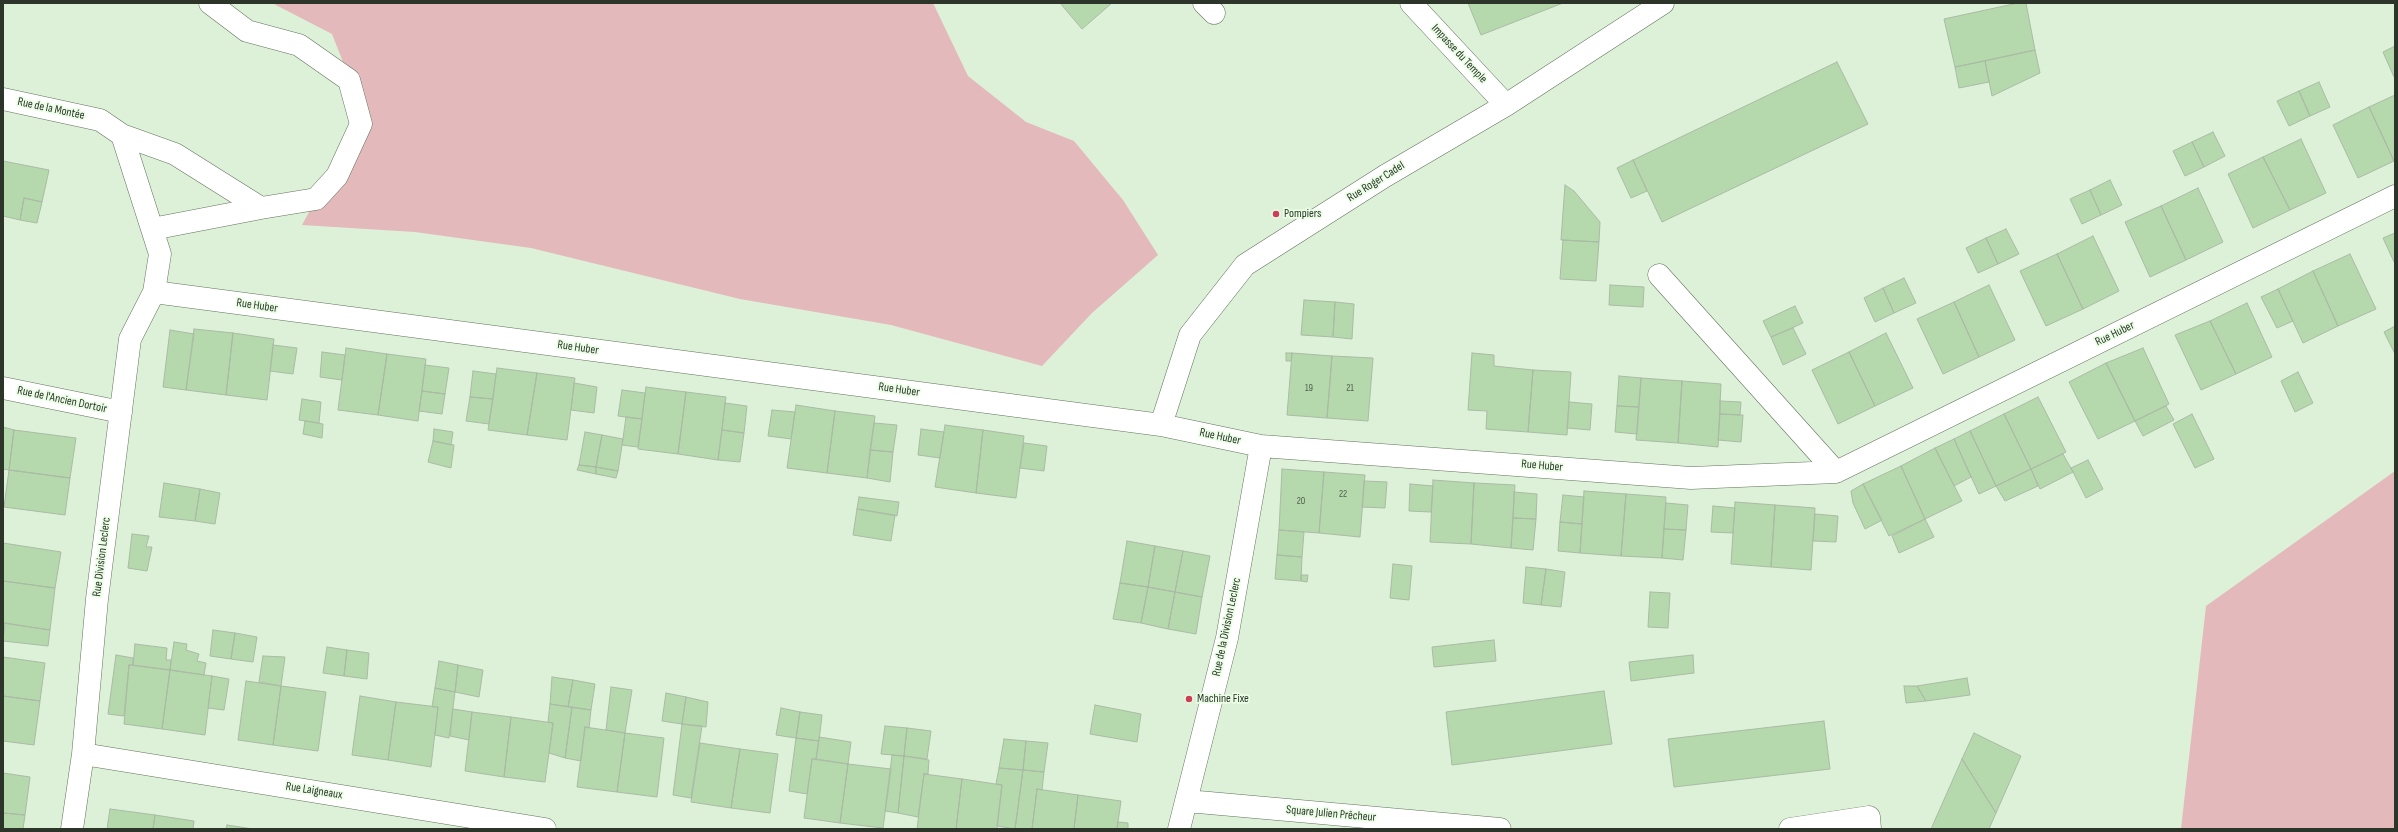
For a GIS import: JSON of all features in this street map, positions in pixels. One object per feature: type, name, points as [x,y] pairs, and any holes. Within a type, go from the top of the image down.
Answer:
[{"type":"street","points":[[152,229],[316,198],[338,176],[361,124],[349,80],[299,45],[247,31],[210,3]]},
{"type":"street","name":"Impasse du Temple","points":[[1411,3],[1506,105]]},
{"type":"street","name":"Rue Roger Cadel","points":[[1162,425],[1190,335],[1245,265],[1385,176],[1506,105],[1663,3]]},
{"type":"street","name":"Rue de la Montée","points":[[3,99],[100,120],[122,135]]},
{"type":"street","points":[[122,135],[175,154],[261,208]]},
{"type":"street","points":[[122,135],[160,254],[154,292]]},
{"type":"street","name":"Rue Huber","points":[[154,292],[1162,425],[1261,446],[1691,478],[1836,472],[2395,196]]},
{"type":"street","points":[[1659,275],[1836,472]]},
{"type":"street","name":"Rue Division Leclerc","points":[[72,829],[83,754],[97,599],[130,339],[154,292]]},
{"type":"street","name":"Rue de l'Ancien Dortoir","points":[[3,388],[121,412]]},
{"type":"street","name":"Rue de la Division Leclerc","points":[[1179,829],[1227,638],[1261,446]]},
{"type":"street","name":"Rue Laigneaux","points":[[83,754],[545,829]]},
{"type":"street","name":"Square Julien Prêcheur","points":[[1187,801],[1500,829]]},
{"type":"street","points":[[1790,829],[1869,817],[1870,829]]},
{"type":"shaded area","points":[[272,3],[933,3],[968,76],[1026,122],[1074,141],[1123,200],[1158,255],[1092,313],[1042,366],[891,325],[740,299],[531,248],[415,232],[302,225],[363,113],[332,34]]},
{"type":"shaded area","points":[[2395,471],[2395,829],[2181,829],[2206,606]]},
{"type":"building","points":[[1060,3],[1112,3],[1082,29]]},
{"type":"building","points":[[1468,3],[1563,3],[1481,35]]},
{"type":"building","points":[[2018,3],[2026,3],[2035,50],[1955,67],[1944,19]]},
{"type":"building","points":[[2395,46],[2395,76],[2394,77],[2383,52]]},
{"type":"building","points":[[2035,50],[2040,73],[1992,96],[1985,61]]},
{"type":"building","points":[[1985,61],[1989,82],[1959,88],[1955,67]]},
{"type":"building","points":[[1837,62],[1868,124],[1662,222],[1633,160]]},
{"type":"building","points":[[2319,82],[2330,107],[2310,116],[2299,91]]},
{"type":"building","points":[[2299,91],[2310,116],[2289,126],[2277,101]]},
{"type":"building","points":[[2395,95],[2395,161],[2394,161],[2369,107]]},
{"type":"building","points":[[2369,107],[2394,161],[2358,178],[2333,125]]},
{"type":"building","points":[[2213,132],[2225,156],[2204,167],[2192,142]]},
{"type":"building","points":[[2301,139],[2326,193],[2290,210],[2263,157]]},
{"type":"building","points":[[2192,142],[2204,167],[2185,176],[2173,151]]},
{"type":"building","points":[[2263,157],[2290,210],[2253,228],[2228,174]]},
{"type":"building","points":[[1633,160],[1647,191],[1631,198],[1617,168]]},
{"type":"building","points":[[3,161],[49,170],[42,202],[24,198],[20,220],[3,216]]},
{"type":"building","points":[[2110,180],[2122,205],[2101,215],[2090,190]]},
{"type":"building","points":[[1565,185],[1574,191],[1600,222],[1599,242],[1561,240]]},
{"type":"building","points":[[2198,188],[2223,242],[2186,260],[2161,206]]},
{"type":"building","points":[[2090,190],[2101,215],[2082,224],[2070,199]]},
{"type":"building","points":[[24,198],[42,202],[37,223],[20,220]]},
{"type":"building","points":[[2161,206],[2186,260],[2150,277],[2125,222]]},
{"type":"building","points":[[2006,229],[2019,254],[1998,264],[1986,238]]},
{"type":"building","points":[[2395,233],[2395,264],[2383,238]]},
{"type":"building","points":[[2093,236],[2119,291],[2083,309],[2057,254]]},
{"type":"building","points":[[1986,238],[1998,264],[1978,273],[1966,248]]},
{"type":"building","points":[[1563,240],[1599,242],[1596,281],[1560,279]]},
{"type":"building","points":[[2057,254],[2083,309],[2046,326],[2020,271]]},
{"type":"building","points":[[2350,254],[2376,309],[2338,326],[2313,271]]},
{"type":"building","points":[[2313,271],[2338,326],[2303,343],[2278,289]]},
{"type":"building","points":[[1904,278],[1916,303],[1894,313],[1883,288]]},
{"type":"building","points":[[1610,285],[1644,287],[1643,307],[1609,305]]},
{"type":"building","points":[[1989,285],[2015,340],[1979,357],[1954,302]]},
{"type":"building","points":[[1883,288],[1894,313],[1875,322],[1864,298]]},
{"type":"building","points":[[2278,289],[2293,321],[2277,328],[2261,297]]},
{"type":"building","points":[[1304,300],[1335,302],[1333,337],[1301,335]]},
{"type":"building","points":[[1335,302],[1354,304],[1352,339],[1333,337]]},
{"type":"building","points":[[1954,302],[1979,357],[1943,374],[1917,319]]},
{"type":"building","points":[[2247,303],[2272,357],[2236,374],[2210,321]]},
{"type":"building","points":[[1795,306],[1803,323],[1771,337],[1763,321]]},
{"type":"building","points":[[2210,321],[2236,374],[2201,390],[2175,335]]},
{"type":"building","points":[[2395,326],[2395,354],[2384,332]]},
{"type":"building","points":[[1793,328],[1806,354],[1783,365],[1771,337]]},
{"type":"building","points":[[194,329],[233,333],[226,395],[186,390]]},
{"type":"building","points":[[170,330],[194,334],[186,390],[163,387]]},
{"type":"building","points":[[233,333],[274,339],[267,400],[226,395]]},
{"type":"building","points":[[1886,333],[1913,388],[1875,406],[1849,352]]},
{"type":"building","points":[[273,345],[297,348],[293,374],[270,371]]},
{"type":"building","points":[[346,348],[387,354],[378,415],[338,410]]},
{"type":"building","points":[[2143,348],[2169,404],[2135,421],[2106,363]]},
{"type":"building","points":[[322,352],[345,355],[342,380],[320,377]]},
{"type":"building","points":[[1849,352],[1875,406],[1838,424],[1812,370]]},
{"type":"building","points":[[1286,353],[1292,353],[1291,361],[1286,361]]},
{"type":"building","points":[[1292,353],[1332,356],[1327,418],[1287,415]]},
{"type":"building","points":[[1472,353],[1494,355],[1494,366],[1533,370],[1528,432],[1486,429],[1487,411],[1468,410]]},
{"type":"building","points":[[387,354],[426,359],[418,421],[378,415]]},
{"type":"building","points":[[1332,356],[1373,358],[1368,421],[1327,418]]},
{"type":"building","points":[[2106,363],[2135,421],[2098,439],[2069,382]]},
{"type":"building","points":[[425,365],[449,368],[445,394],[422,391]]},
{"type":"building","points":[[497,368],[537,373],[527,435],[488,430]]},
{"type":"building","points":[[1533,370],[1571,372],[1567,435],[1528,432]]},
{"type":"building","points":[[473,371],[496,374],[493,399],[470,397]]},
{"type":"building","points":[[2298,372],[2313,403],[2295,412],[2281,381]]},
{"type":"building","points":[[537,373],[575,378],[567,440],[527,435]]},
{"type":"building","points":[[1619,376],[1641,378],[1639,407],[1617,406]]},
{"type":"building","points":[[1641,378],[1682,381],[1678,443],[1636,440]]},
{"type":"building","points":[[1682,381],[1721,384],[1718,447],[1678,443]]},
{"type":"building","points":[[574,383],[597,387],[594,413],[571,410]]},
{"type":"building","points":[[646,387],[686,392],[678,454],[638,449]]},
{"type":"building","points":[[622,390],[645,393],[642,419],[618,416]]},
{"type":"building","points":[[422,391],[445,394],[442,414],[419,411]]},
{"type":"building","points":[[686,392],[726,397],[718,460],[678,454]]},
{"type":"building","points":[[470,397],[493,399],[489,424],[466,421]]},
{"type":"building","points":[[2038,397],[2066,452],[2031,469],[2004,414]]},
{"type":"building","points":[[302,399],[321,402],[319,423],[299,420]]},
{"type":"building","points":[[1720,401],[1741,402],[1740,415],[1720,414]]},
{"type":"building","points":[[1569,402],[1592,404],[1590,430],[1567,428]]},
{"type":"building","points":[[725,403],[747,406],[744,433],[722,430]]},
{"type":"building","points":[[796,405],[835,411],[827,473],[787,468]]},
{"type":"building","points":[[1617,406],[1639,407],[1637,434],[1615,432]]},
{"type":"building","points":[[2166,406],[2174,420],[2143,436],[2135,421]]},
{"type":"building","points":[[772,410],[795,412],[791,439],[768,436]]},
{"type":"building","points":[[835,411],[875,416],[867,478],[827,473]]},
{"type":"building","points":[[1720,414],[1743,415],[1741,442],[1718,440]]},
{"type":"building","points":[[2004,414],[2031,469],[1996,486],[1970,431]]},
{"type":"building","points":[[2192,414],[2214,459],[2195,468],[2173,424]]},
{"type":"building","points":[[626,417],[642,419],[638,447],[622,445]]},
{"type":"building","points":[[305,421],[323,424],[322,438],[303,434]]},
{"type":"building","points":[[874,423],[897,425],[893,452],[870,450]]},
{"type":"building","points":[[945,425],[983,430],[976,493],[935,487]]},
{"type":"building","points":[[3,427],[14,430],[9,470],[3,469]]},
{"type":"building","points":[[434,429],[453,432],[451,445],[433,441]]},
{"type":"building","points":[[921,429],[944,432],[940,458],[918,455]]},
{"type":"building","points":[[14,430],[76,438],[70,478],[9,470]]},
{"type":"building","points":[[722,430],[744,433],[740,462],[718,460]]},
{"type":"building","points":[[983,430],[1024,436],[1016,498],[976,493]]},
{"type":"building","points":[[1970,431],[1996,486],[1979,494],[1954,439]]},
{"type":"building","points":[[585,432],[602,435],[596,467],[579,465]]},
{"type":"building","points":[[602,435],[623,439],[618,471],[596,467]]},
{"type":"building","points":[[1954,439],[1971,477],[1954,486],[1935,448]]},
{"type":"building","points":[[433,441],[454,445],[451,468],[428,462]]},
{"type":"building","points":[[1024,443],[1047,446],[1044,471],[1020,468]]},
{"type":"building","points":[[1935,448],[1962,501],[1925,519],[1901,466]]},
{"type":"building","points":[[870,450],[893,452],[890,482],[867,478]]},
{"type":"building","points":[[2063,454],[2073,472],[2040,489],[2031,469]]},
{"type":"building","points":[[2088,460],[2103,489],[2086,498],[2071,468]]},
{"type":"building","points":[[579,465],[596,467],[596,474],[577,470]]},
{"type":"building","points":[[1901,466],[1925,519],[1889,536],[1863,484]]},
{"type":"building","points":[[596,467],[618,471],[616,478],[596,474]]},
{"type":"building","points":[[1282,469],[1324,472],[1319,533],[1279,530]]},
{"type":"building","points":[[2031,469],[2038,486],[2005,501],[1996,486]]},
{"type":"building","points":[[9,470],[70,478],[65,515],[4,507]]},
{"type":"building","points":[[1324,472],[1365,475],[1360,537],[1319,533]]},
{"type":"building","points":[[1433,480],[1474,483],[1471,544],[1430,542]]},
{"type":"building","points":[[1364,481],[1387,482],[1385,508],[1362,507]]},
{"type":"building","points":[[164,483],[200,489],[195,521],[159,517]]},
{"type":"building","points":[[1474,483],[1515,485],[1511,548],[1471,544]]},
{"type":"building","points":[[1410,484],[1433,486],[1431,512],[1409,511]]},
{"type":"building","points":[[1863,484],[1882,520],[1865,529],[1853,503],[1851,491]]},
{"type":"building","points":[[200,489],[220,493],[215,524],[195,521]]},
{"type":"building","points":[[1584,491],[1626,494],[1621,556],[1580,553]]},
{"type":"building","points":[[1514,492],[1537,494],[1536,519],[1513,518]]},
{"type":"building","points":[[1626,494],[1666,497],[1662,558],[1621,556]]},
{"type":"building","points":[[1563,495],[1584,497],[1582,524],[1560,522]]},
{"type":"building","points":[[859,497],[899,502],[897,516],[857,509]]},
{"type":"building","points":[[1735,502],[1775,505],[1771,567],[1731,564]]},
{"type":"building","points":[[1666,503],[1688,505],[1686,530],[1664,529]]},
{"type":"building","points":[[1775,505],[1815,508],[1811,570],[1771,567]]},
{"type":"building","points":[[1713,506],[1735,508],[1733,533],[1711,532]]},
{"type":"building","points":[[857,509],[895,515],[891,541],[853,535]]},
{"type":"building","points":[[1815,514],[1838,516],[1836,542],[1813,541]]},
{"type":"building","points":[[1513,518],[1536,519],[1533,550],[1511,548]]},
{"type":"building","points":[[1925,519],[1934,537],[1899,553],[1892,536]]},
{"type":"building","points":[[1560,522],[1582,524],[1580,553],[1558,551]]},
{"type":"building","points":[[1664,529],[1686,530],[1683,560],[1662,558]]},
{"type":"building","points":[[1279,530],[1304,532],[1302,557],[1277,555]]},
{"type":"building","points":[[132,534],[149,536],[146,547],[152,547],[147,571],[128,568]]},
{"type":"building","points":[[1127,541],[1155,546],[1148,587],[1120,583]]},
{"type":"building","points":[[3,543],[61,552],[55,588],[3,581]]},
{"type":"building","points":[[1155,546],[1183,551],[1175,592],[1148,587]]},
{"type":"building","points":[[1183,551],[1210,556],[1202,597],[1175,592]]},
{"type":"building","points":[[1277,555],[1302,557],[1301,581],[1275,579]]},
{"type":"building","points":[[1393,564],[1412,566],[1409,600],[1390,598]]},
{"type":"building","points":[[1526,567],[1546,569],[1541,605],[1523,603]]},
{"type":"building","points":[[1546,569],[1565,572],[1561,607],[1541,605]]},
{"type":"building","points":[[1301,575],[1308,575],[1307,582],[1301,581]]},
{"type":"building","points":[[3,581],[55,588],[50,630],[3,623]]},
{"type":"building","points":[[1120,583],[1148,587],[1141,623],[1113,619]]},
{"type":"building","points":[[1148,587],[1175,592],[1168,629],[1141,623]]},
{"type":"building","points":[[1175,592],[1202,597],[1196,634],[1168,629]]},
{"type":"building","points":[[1650,592],[1670,593],[1668,628],[1648,627]]},
{"type":"building","points":[[5,623],[50,630],[48,646],[3,641]]},
{"type":"building","points":[[213,630],[235,633],[231,659],[210,656]]},
{"type":"building","points":[[235,633],[257,637],[253,662],[231,659]]},
{"type":"building","points":[[1494,640],[1496,661],[1434,667],[1432,647]]},
{"type":"building","points":[[174,642],[187,644],[186,650],[199,654],[197,661],[206,663],[204,675],[170,670]]},
{"type":"building","points":[[135,644],[167,648],[166,660],[171,660],[170,670],[133,665]]},
{"type":"building","points":[[327,647],[347,650],[344,676],[323,673]]},
{"type":"building","points":[[347,650],[369,653],[367,679],[344,676]]},
{"type":"building","points":[[116,655],[133,658],[133,665],[129,665],[124,716],[108,714]]},
{"type":"building","points":[[1693,655],[1694,673],[1631,681],[1629,662]]},
{"type":"building","points":[[263,656],[285,657],[281,686],[259,682]]},
{"type":"building","points":[[3,657],[45,663],[40,701],[3,696]]},
{"type":"building","points":[[439,661],[458,665],[455,692],[435,688]]},
{"type":"building","points":[[129,665],[170,670],[162,729],[124,724]]},
{"type":"building","points":[[458,665],[483,670],[479,697],[455,692]]},
{"type":"building","points":[[170,670],[212,676],[205,735],[162,729]]},
{"type":"building","points":[[212,676],[229,679],[224,710],[208,708]]},
{"type":"building","points":[[552,677],[573,680],[568,707],[550,704]]},
{"type":"building","points":[[1967,678],[1970,695],[1926,701],[1917,686]]},
{"type":"building","points":[[573,680],[595,684],[591,710],[568,707]]},
{"type":"building","points":[[246,681],[281,686],[273,745],[238,740]]},
{"type":"building","points":[[281,686],[326,692],[318,751],[273,745]]},
{"type":"building","points":[[1904,686],[1917,686],[1926,701],[1906,703]]},
{"type":"building","points":[[611,687],[632,690],[625,733],[606,730]]},
{"type":"building","points":[[435,688],[455,692],[449,738],[435,735],[438,707],[432,707]]},
{"type":"building","points":[[1604,691],[1612,744],[1452,765],[1446,712]]},
{"type":"building","points":[[666,693],[686,697],[682,724],[662,721]]},
{"type":"building","points":[[3,696],[40,701],[34,745],[3,741]]},
{"type":"building","points":[[360,696],[396,702],[388,760],[352,755]]},
{"type":"building","points":[[686,697],[708,702],[706,727],[682,724]]},
{"type":"building","points":[[396,702],[438,707],[431,767],[388,760]]},
{"type":"building","points":[[550,704],[572,707],[565,758],[549,753],[553,723],[548,722]]},
{"type":"building","points":[[1095,705],[1141,714],[1137,742],[1090,734]]},
{"type":"building","points":[[572,707],[591,710],[589,728],[585,727],[581,761],[565,758]]},
{"type":"building","points":[[781,708],[800,712],[796,738],[776,735]]},
{"type":"building","points":[[453,709],[472,712],[469,740],[450,736]]},
{"type":"building","points":[[472,712],[511,717],[504,777],[465,771]]},
{"type":"building","points":[[800,712],[822,715],[819,741],[796,738]]},
{"type":"building","points":[[511,717],[553,723],[545,782],[504,777]]},
{"type":"building","points":[[1824,721],[1830,769],[1674,787],[1668,739]]},
{"type":"building","points":[[682,724],[702,726],[691,798],[673,795]]},
{"type":"building","points":[[885,726],[907,728],[904,756],[881,754]]},
{"type":"building","points":[[585,727],[625,733],[617,792],[577,787]]},
{"type":"building","points":[[907,728],[931,731],[927,759],[904,756]]},
{"type":"building","points":[[625,733],[664,738],[657,797],[617,792]]},
{"type":"building","points":[[1974,733],[2021,756],[1996,813],[1962,759]]},
{"type":"building","points":[[819,737],[851,742],[848,764],[816,759]]},
{"type":"building","points":[[796,738],[819,741],[816,759],[812,759],[807,794],[789,791]]},
{"type":"building","points":[[1004,739],[1026,741],[1023,770],[999,768]]},
{"type":"building","points":[[1026,741],[1048,743],[1044,772],[1023,770]]},
{"type":"building","points":[[700,743],[740,749],[731,808],[691,802]]},
{"type":"building","points":[[740,749],[778,754],[770,813],[731,808]]},
{"type":"building","points":[[892,755],[904,756],[898,813],[885,811]]},
{"type":"building","points":[[904,756],[929,760],[928,774],[924,774],[918,817],[898,813]]},
{"type":"building","points":[[812,759],[848,764],[840,823],[804,818]]},
{"type":"building","points":[[1962,759],[1996,813],[1989,829],[1931,829]]},
{"type":"building","points":[[848,764],[891,769],[883,828],[840,823]]},
{"type":"building","points":[[999,768],[1023,770],[1015,829],[997,826],[1002,785],[996,784]]},
{"type":"building","points":[[1023,770],[1044,772],[1042,790],[1037,789],[1032,829],[1015,829]]},
{"type":"building","points":[[3,773],[30,777],[25,815],[3,813]]},
{"type":"building","points":[[924,774],[962,779],[956,829],[917,829]]},
{"type":"building","points":[[962,779],[1002,785],[997,829],[956,829]]},
{"type":"building","points":[[1037,789],[1078,795],[1074,829],[1032,829]]},
{"type":"building","points":[[1078,795],[1121,801],[1117,829],[1074,829]]},
{"type":"building","points":[[110,809],[155,815],[153,829],[107,829]]},
{"type":"building","points":[[3,813],[25,815],[23,829],[3,829]]},
{"type":"building","points":[[155,815],[194,821],[193,829],[153,829]]},
{"type":"building","points":[[1118,822],[1128,823],[1128,829],[1117,829]]},
{"type":"building","points":[[227,825],[253,829],[226,829]]},
{"type":"place","name":"Pompiers","points":[[1276,214]]},
{"type":"place","name":"Machine Fixe","points":[[1189,699]]}]
